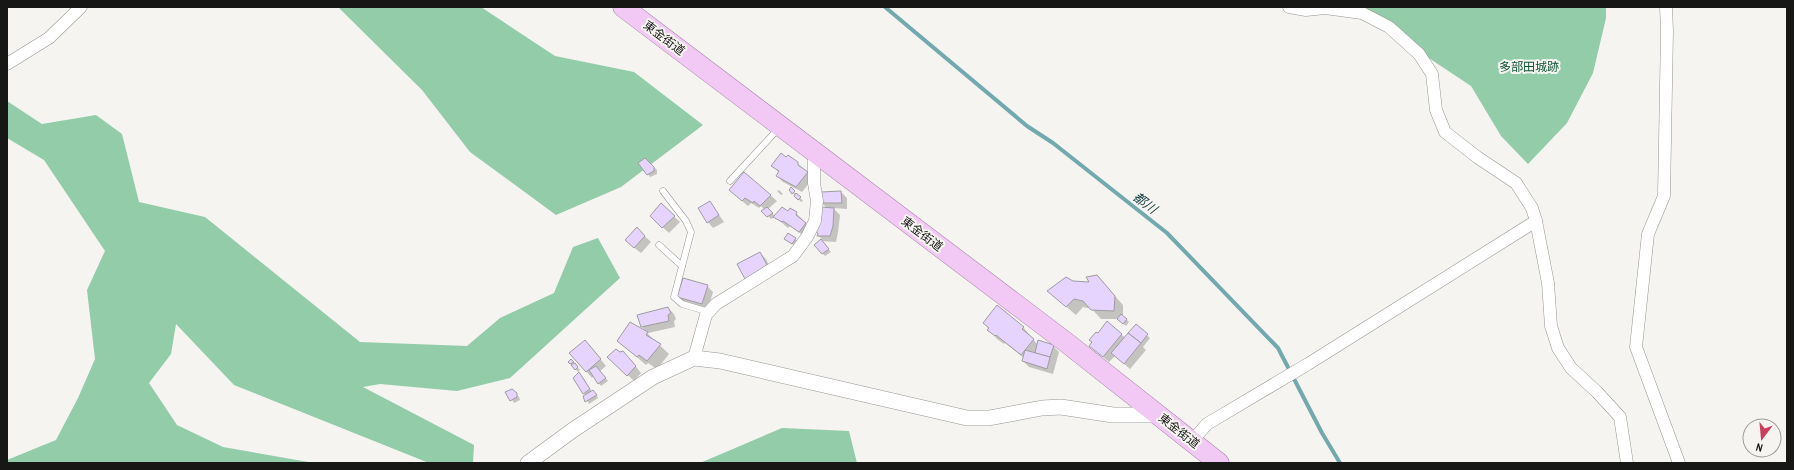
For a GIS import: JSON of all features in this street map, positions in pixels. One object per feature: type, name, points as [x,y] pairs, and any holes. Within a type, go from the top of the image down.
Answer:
[{"type":"highway","name":"東金街道","points":[[623,7],[1067,343],[1219,463]]},
{"type":"street","points":[[7,64],[49,38],[81,7]]},
{"type":"street","points":[[1289,7],[1306,10],[1325,8],[1362,13],[1389,27],[1419,54],[1432,74],[1436,110],[1445,132],[1477,157],[1516,183],[1532,208],[1536,221],[1548,283],[1551,326],[1558,348],[1571,368],[1597,392],[1620,417],[1627,463]]},
{"type":"street","points":[[1666,7],[1668,31],[1664,196],[1648,234],[1636,347],[1679,463]]},
{"type":"street","points":[[694,358],[706,315],[716,304],[793,256],[807,237],[815,221],[817,201],[814,183],[814,152]]},
{"type":"street","points":[[1192,441],[1207,424],[1308,364],[1536,221]]},
{"type":"street","points":[[528,463],[573,430],[653,377],[694,358],[720,361],[967,418],[989,418],[1042,408],[1061,407],[1113,415],[1158,414]]},
{"type":"lane","points":[[730,181],[780,127]]},
{"type":"lane","points":[[663,192],[686,221],[691,232],[674,297],[682,304],[709,312]]},
{"type":"lane","points":[[659,245],[682,266]]},
{"type":"green space","points":[[338,7],[481,7],[555,56],[634,72],[703,125],[621,187],[556,215],[470,152],[422,90]]},
{"type":"green space","name":"多部田城跡","points":[[1352,7],[1606,7],[1606,18],[1593,73],[1567,123],[1528,164],[1501,136],[1471,86]]},
{"type":"green space","points":[[7,101],[42,124],[96,115],[122,134],[139,202],[205,217],[360,342],[467,346],[500,318],[554,293],[573,247],[598,238],[620,278],[510,378],[457,391],[380,384],[363,387],[474,445],[473,463],[429,463],[234,385],[176,324],[171,354],[149,383],[177,425],[223,447],[314,463],[7,463],[7,460],[56,440],[78,398],[95,359],[87,290],[105,251],[44,160],[7,138]]},
{"type":"green space","points":[[782,428],[849,431],[857,463],[700,463]]},
{"type":"building","points":[[781,153],[786,157],[788,155],[798,162],[798,165],[808,172],[796,187],[776,176],[779,171],[771,166]]},
{"type":"building","points":[[645,158],[654,167],[654,171],[647,175],[638,163]]},
{"type":"building","points":[[744,172],[771,195],[760,206],[754,201],[753,203],[745,198],[742,201],[729,190]]},
{"type":"building","points":[[791,187],[795,191],[792,194],[789,190]]},
{"type":"building","points":[[841,191],[842,203],[820,203],[821,192]]},
{"type":"building","points":[[796,193],[801,197],[798,200],[794,196]]},
{"type":"building","points":[[710,201],[719,215],[707,223],[698,208]]},
{"type":"building","points":[[661,203],[675,216],[662,228],[650,216]]},
{"type":"building","points":[[767,207],[773,213],[767,217],[761,211]]},
{"type":"building","points":[[782,207],[788,211],[790,208],[797,212],[796,215],[806,223],[799,232],[783,221],[782,222],[773,217]]},
{"type":"building","points":[[821,207],[834,208],[833,226],[830,236],[817,236],[818,234],[815,230]]},
{"type":"building","points":[[637,227],[645,236],[634,248],[625,240]]},
{"type":"building","points":[[788,233],[796,238],[792,244],[784,239]]},
{"type":"building","points":[[821,239],[829,249],[822,254],[814,245]]},
{"type":"building","points":[[760,252],[767,265],[745,279],[737,264]]},
{"type":"building","points":[[1097,275],[1115,296],[1114,311],[1091,310],[1083,301],[1074,299],[1066,307],[1047,291],[1066,277],[1073,281],[1089,282],[1086,277]]},
{"type":"building","points":[[683,278],[708,285],[702,304],[677,297]]},
{"type":"building","points":[[997,305],[1024,327],[1022,329],[1034,339],[1021,355],[996,335],[995,336],[987,330],[989,328],[983,323]]},
{"type":"building","points":[[668,307],[671,313],[668,315],[669,321],[641,327],[637,315]]},
{"type":"building","points":[[1121,314],[1127,319],[1123,324],[1117,319]]},
{"type":"building","points":[[1107,321],[1122,334],[1103,357],[1089,346],[1092,342],[1089,340],[1096,332],[1098,333]]},
{"type":"building","points":[[630,322],[648,332],[646,335],[661,344],[647,361],[639,355],[637,357],[617,341]]},
{"type":"building","points":[[1136,324],[1148,334],[1141,343],[1128,333]]},
{"type":"building","points":[[1128,333],[1141,343],[1124,364],[1111,353]]},
{"type":"building","points":[[585,340],[601,359],[586,372],[569,353]]},
{"type":"building","points":[[1038,340],[1054,345],[1050,357],[1035,353]]},
{"type":"building","points":[[616,349],[620,352],[623,351],[636,366],[627,376],[607,357]]},
{"type":"building","points":[[1025,350],[1050,357],[1047,369],[1022,361]]},
{"type":"building","points":[[571,359],[574,362],[570,364],[568,362]]},
{"type":"building","points":[[575,363],[578,367],[575,370],[571,365]]},
{"type":"building","points":[[596,366],[606,378],[598,384],[589,370]]},
{"type":"building","points":[[579,372],[590,389],[583,394],[573,378]]},
{"type":"building","points":[[512,389],[517,393],[517,397],[510,401],[505,392]]},
{"type":"building","points":[[593,390],[597,395],[585,402],[583,396]]},
{"type":"waterway","name":"都川","points":[[885,7],[1027,126],[1053,143],[1167,233],[1278,348],[1322,433],[1340,463]]}]
